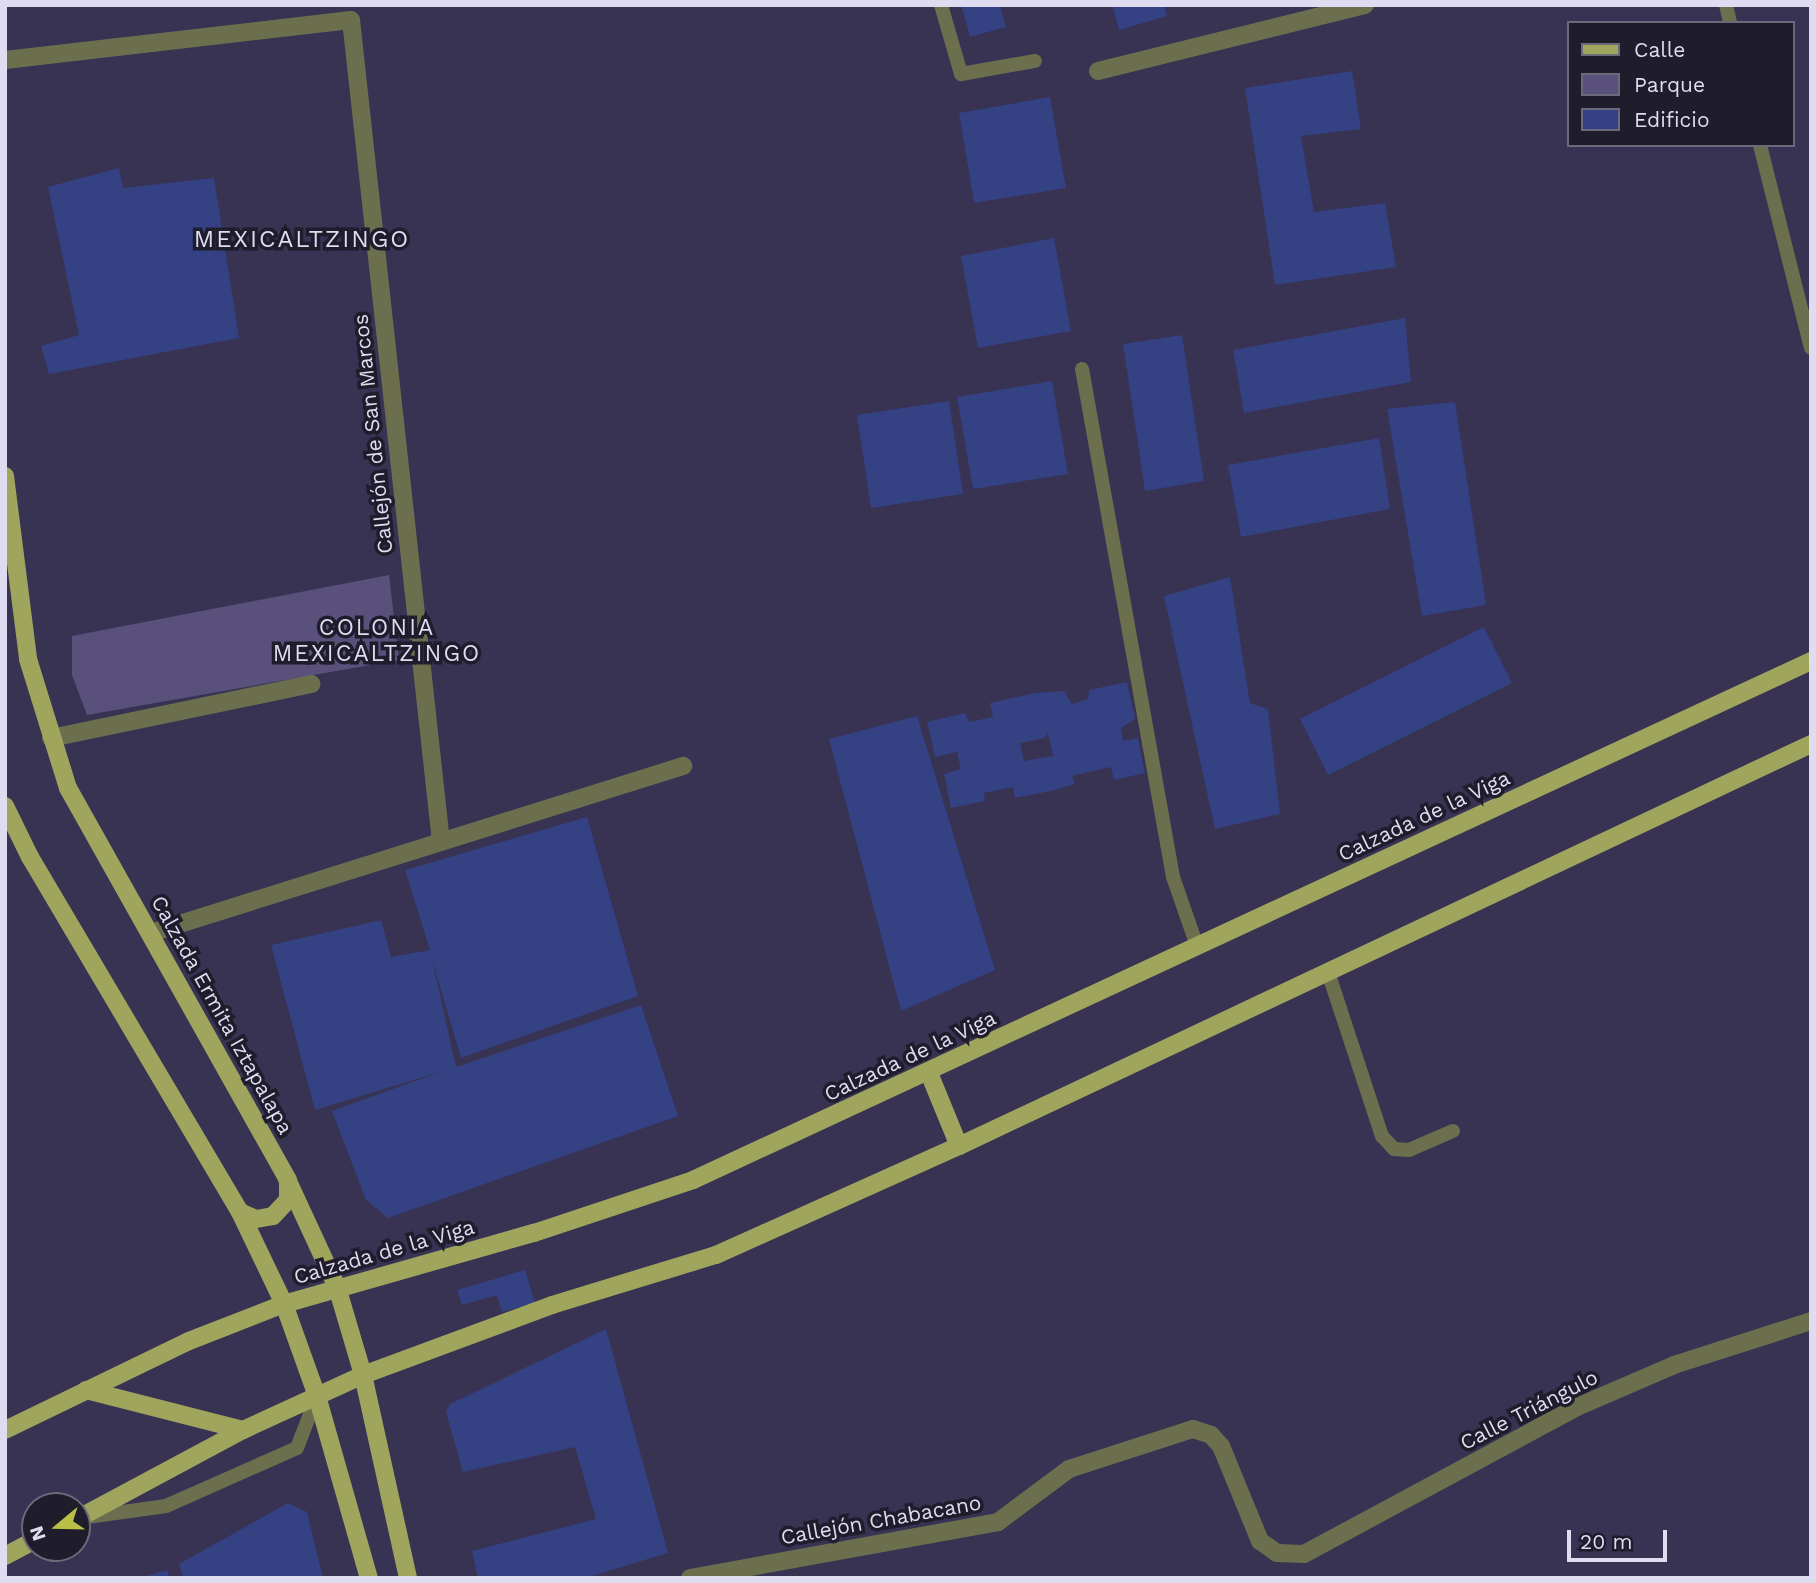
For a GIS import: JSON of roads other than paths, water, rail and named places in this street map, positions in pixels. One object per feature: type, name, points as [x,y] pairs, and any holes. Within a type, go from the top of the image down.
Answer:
[{"type":"main road","name":"Calzada Ermita Iztapalapa","points":[[5,476],[28,659],[68,788],[287,1179],[337,1287],[363,1375],[408,1578]]},
{"type":"main road","name":"Calzada de la Viga","points":[[5,1430],[189,1341],[284,1304],[534,1233],[693,1180],[929,1073],[1811,661]]},
{"type":"main road","points":[[91,1511],[243,1430],[363,1375],[552,1306],[716,1255],[959,1146],[1811,744]]},
{"type":"main road","points":[[5,806],[30,857],[240,1212],[284,1304],[317,1396],[369,1578]]},
{"type":"main road","points":[[929,1073],[959,1146]]},
{"type":"main road","points":[[240,1212],[256,1219],[273,1216],[288,1200],[287,1179]]},
{"type":"main road","points":[[86,1390],[243,1430]]},
{"type":"main road","points":[[5,1556],[21,1547]]},
{"type":"street","points":[[1098,71],[1364,5]]},
{"type":"street","name":"Callejón de San Marcos","points":[[5,60],[351,20],[440,842]]},
{"type":"street","points":[[51,738],[311,684]]},
{"type":"street","points":[[151,933],[683,766]]},
{"type":"street","name":"Calle Triángulo","points":[[1277,1553],[1304,1554],[1577,1407],[1674,1365],[1811,1321]]},
{"type":"street","name":"Callejón Chabacano","points":[[690,1578],[998,1522],[1069,1469],[1193,1429],[1212,1435],[1221,1446],[1260,1541],[1277,1553]]},
{"type":"lane","points":[[941,5],[961,74],[1035,61]]},
{"type":"lane","points":[[1761,147],[1811,348]]},
{"type":"lane","points":[[1082,369],[1173,877],[1197,946]]},
{"type":"lane","points":[[1328,972],[1382,1136],[1394,1149],[1409,1150],[1453,1131]]},
{"type":"lane","points":[[91,1516],[166,1506],[297,1448],[317,1396]]},
{"type":"district","name":"MEXICALTZINGO","points":[[302,240]]},
{"type":"district","name":"COLONIA MEXICALTZINGO","points":[[377,641]]}]
